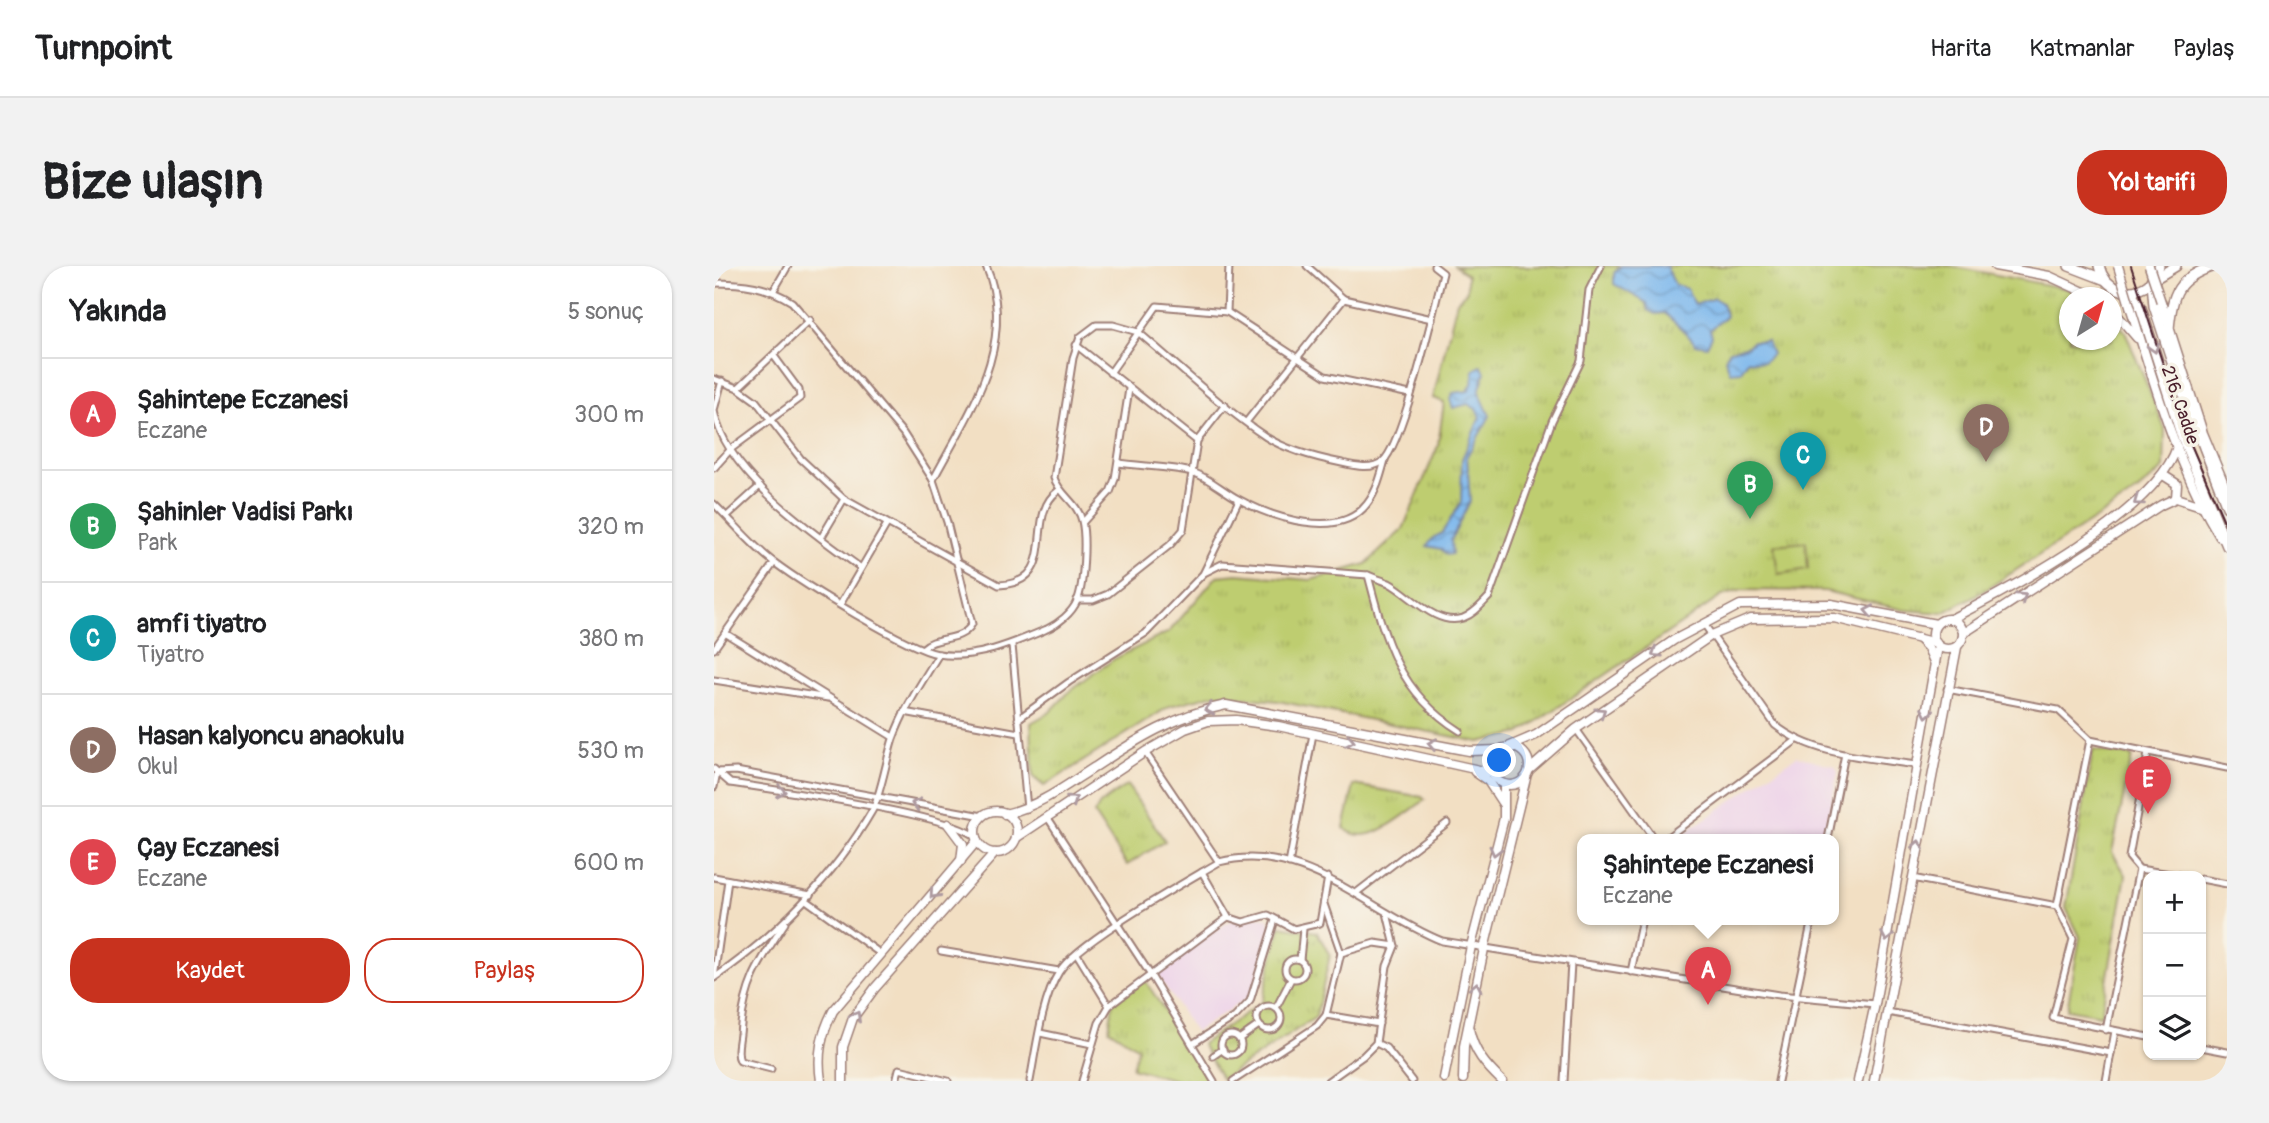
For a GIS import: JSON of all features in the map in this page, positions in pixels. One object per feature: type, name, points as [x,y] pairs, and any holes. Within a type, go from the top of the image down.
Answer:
[{"type":"main road","points":[[2069,266],[2105,279],[2132,295],[2141,308],[2181,434],[2227,547]]},
{"type":"main road","points":[[2099,266],[2105,279]]},
{"type":"main road","points":[[2160,266],[2153,280],[2154,306],[2178,380],[2227,507]]},
{"type":"main road","points":[[2123,291],[2140,290],[2176,266]]},
{"type":"main road","points":[[2169,329],[2173,296],[2179,285],[2214,266]]},
{"type":"street","points":[[774,290],[788,266]]},
{"type":"street","points":[[933,480],[971,414],[988,374],[997,311],[995,288],[986,266]]},
{"type":"street","points":[[1227,312],[1229,266]]},
{"type":"street","points":[[1307,266],[1344,299],[1432,319]]},
{"type":"street","points":[[1434,266],[1443,273]]},
{"type":"street","points":[[1118,463],[1192,472],[1239,500],[1271,513],[1306,522],[1335,523],[1355,515],[1367,504],[1410,394],[1443,273],[1448,266]]},
{"type":"street","points":[[1204,573],[1222,564],[1368,575],[1389,583],[1430,612],[1447,618],[1468,615],[1489,597],[1552,421],[1581,361],[1589,290],[1601,266]]},
{"type":"street","points":[[1995,266],[2049,276],[2073,287]]},
{"type":"street","name":"216. Cadde","points":[[2118,266],[2177,447],[2201,506],[2227,547]]},
{"type":"street","name":"216. Cadde","points":[[2149,266],[2169,329],[2223,472],[2227,491]]},
{"type":"street","points":[[714,283],[735,283],[774,290],[792,302],[903,433],[933,480],[947,522],[954,560],[972,624],[959,636],[929,642],[923,648]]},
{"type":"street","points":[[1247,421],[1294,358],[1344,299]]},
{"type":"street","points":[[1110,373],[1157,306],[1227,312],[1325,376],[1410,394]]},
{"type":"street","points":[[738,388],[810,320]]},
{"type":"street","points":[[2122,321],[2142,346]]},
{"type":"street","points":[[714,504],[774,563],[841,603],[923,648],[939,654],[971,653],[1012,645],[1054,626],[1077,600],[1083,522],[1076,507],[1058,491],[1054,478],[1076,345],[1080,337],[1096,325],[1113,325],[1138,332],[1268,438],[1295,451],[1353,465],[1374,467],[1385,460]]},
{"type":"street","points":[[1076,345],[1197,441]]},
{"type":"street","points":[[714,468],[731,449],[772,420],[801,394],[774,356]]},
{"type":"street","points":[[714,379],[738,388],[772,420],[801,459],[844,499],[999,585],[1015,584],[1025,579],[1039,550],[1044,506],[1058,491]]},
{"type":"street","points":[[722,381],[714,410],[721,434],[731,449],[760,486],[788,514],[861,568]]},
{"type":"street","points":[[1083,522],[1110,492],[1118,463],[1129,389]]},
{"type":"street","points":[[1077,600],[1093,600],[1108,594],[1170,545],[1183,530],[1197,441],[1226,405]]},
{"type":"street","points":[[1957,647],[1945,649],[1916,636],[1834,618],[1750,619],[1712,635],[1576,729],[1512,785],[1504,784],[1490,766],[1504,748],[1536,735],[1674,640],[1740,605],[1831,604],[1936,624],[1951,619],[1994,598],[2092,535],[2149,493],[2163,475],[2177,447]]},
{"type":"street","points":[[2163,475],[2177,484],[2176,498]]},
{"type":"street","points":[[727,516],[760,486]]},
{"type":"street","points":[[1874,1081],[1947,690],[1957,647],[1964,633],[2161,505],[2176,498],[2201,506]]},
{"type":"street","points":[[821,538],[844,499]]},
{"type":"street","points":[[1018,719],[1146,633],[1204,573],[1239,500]]},
{"type":"street","points":[[841,603],[887,524]]},
{"type":"street","points":[[714,649],[774,563]]},
{"type":"street","points":[[1368,575],[1389,643],[1413,693],[1426,707],[1460,730]]},
{"type":"street","points":[[1951,619],[1961,625],[1964,633]]},
{"type":"street","points":[[1704,624],[1775,725],[1798,739],[1845,754],[1918,765]]},
{"type":"street","points":[[1858,1081],[1875,1004],[1918,765],[1935,664],[1937,644],[1933,635],[1936,624]]},
{"type":"street","points":[[724,633],[893,737]]},
{"type":"street","points":[[1916,636],[1928,648],[1935,664]]},
{"type":"street","points":[[1012,645],[1027,809]]},
{"type":"street","points":[[714,978],[808,898],[874,809],[893,737],[904,712],[939,654]]},
{"type":"street","points":[[714,680],[831,699]]},
{"type":"street","points":[[1947,690],[2058,710],[2090,740],[2227,768]]},
{"type":"street","points":[[715,771],[736,771],[983,816],[996,812],[1005,814],[1027,809],[1157,728],[1192,712],[1226,705],[1469,751],[1504,748],[1521,750],[1526,755],[1527,774],[1468,1026],[1464,1080],[1452,1074],[1442,1080]]},
{"type":"street","points":[[904,712],[1019,733]]},
{"type":"street","points":[[715,771],[730,783],[966,828],[986,851],[995,853],[1009,849],[1016,838],[1145,752],[1185,729],[1208,721],[1236,720],[1493,773]]},
{"type":"street","points":[[1576,729],[1650,834]]},
{"type":"street","points":[[1289,864],[1312,734]]},
{"type":"street","points":[[1672,834],[1798,739]]},
{"type":"street","points":[[2090,740],[2057,906],[2073,939],[2053,1018],[2143,1037]]},
{"type":"street","points":[[1145,752],[1219,862]]},
{"type":"street","points":[[2148,753],[2129,857],[2139,869],[2152,871]]},
{"type":"street","points":[[1829,834],[1845,754]]},
{"type":"street","points":[[1470,768],[1488,781],[1504,805]]},
{"type":"street","points":[[714,787],[715,771]]},
{"type":"street","points":[[1442,1080],[1471,946],[1504,818],[1504,784]]},
{"type":"street","points":[[1005,814],[1015,824],[1016,838]]},
{"type":"street","points":[[821,1081],[817,1056],[824,1029],[833,1011],[960,864],[976,839],[975,827],[983,816]]},
{"type":"street","points":[[1048,818],[1150,974],[1214,1081]]},
{"type":"street","points":[[1356,893],[1447,823]]},
{"type":"street","points":[[948,824],[963,844],[960,864]]},
{"type":"street","points":[[843,1081],[843,1046],[853,1018],[937,916],[995,853]]},
{"type":"street","points":[[1030,1081],[1040,1033],[1059,971],[1077,954],[1118,925],[1219,862],[1237,857],[1289,864],[1328,877],[1415,930],[1484,949],[1797,996],[1875,1004]]},
{"type":"street","points":[[2106,1030],[2139,869]]},
{"type":"street","points":[[1202,872],[1223,904],[1228,917],[1236,922],[1261,915],[1284,926],[1303,929],[1320,923],[1328,877]]},
{"type":"street","points":[[714,877],[808,898],[881,954]]},
{"type":"street","points":[[1912,878],[2057,906]]},
{"type":"street","points":[[714,978],[728,880]]},
{"type":"street","points":[[2206,880],[2227,884]]},
{"type":"street","points":[[1233,1081],[1317,1026],[1326,1015],[1341,953],[1322,901]]},
{"type":"street","points":[[1328,1081],[1363,1056],[1376,1043],[1387,965],[1395,946],[1387,913]]},
{"type":"street","points":[[771,1069],[740,1061],[737,1057],[741,1021],[753,971],[790,915]]},
{"type":"street","points":[[1082,1081],[1103,1013],[1109,1006],[1228,917]]},
{"type":"street","points":[[1192,1044],[1235,1017],[1250,1001],[1275,920]]},
{"type":"street","points":[[1631,972],[1641,925]]},
{"type":"street","points":[[1778,1081],[1811,925]]},
{"type":"street","points":[[1291,979],[1301,978],[1305,972],[1300,960],[1303,929]]},
{"type":"street","points":[[1341,953],[1375,943],[1395,946]]},
{"type":"street","points":[[941,951],[1059,971]]},
{"type":"street","points":[[1077,954],[1109,1006]]},
{"type":"street","points":[[1291,979],[1286,974],[1286,965],[1293,959],[1300,960]]},
{"type":"street","points":[[1564,1081],[1571,963]]},
{"type":"street","points":[[1276,1008],[1291,979]]},
{"type":"street","points":[[1269,1006],[1276,1008],[1282,1019],[1279,1027],[1267,1031],[1259,1025],[1257,1016],[1261,1009],[1269,1006]]},
{"type":"street","points":[[1887,1012],[2111,1054]]},
{"type":"street","points":[[1326,1015],[1379,1024]]},
{"type":"street","points":[[1239,1039],[1259,1025]]},
{"type":"street","points":[[1468,1026],[1473,1045],[1482,1061],[1502,1081]]},
{"type":"street","points":[[2106,1081],[2115,1031]]},
{"type":"street","points":[[1040,1033],[1092,1044]]},
{"type":"street","points":[[1233,1035],[1239,1039],[1241,1045],[1236,1053],[1227,1054],[1223,1049],[1224,1038],[1233,1035]]},
{"type":"street","points":[[1376,1043],[1386,1048],[1412,1081]]},
{"type":"street","points":[[2206,1048],[2227,1052]]},
{"type":"street","points":[[1213,1056],[1223,1049]]},
{"type":"street","points":[[896,1081],[899,1069],[948,1081]]},
{"type":"shaded area","points":[[1797,756],[1835,766],[1838,772],[1824,834],[1683,834]]},
{"type":"shaded area","points":[[1239,915],[1267,918],[1271,927],[1252,995],[1195,1032],[1157,974],[1159,969]]},
{"type":"green space","points":[[1455,266],[1950,266],[2059,287],[2059,350],[2122,350],[2122,328],[2125,331],[2165,429],[2164,468],[2136,492],[1987,589],[1943,613],[1904,610],[1825,591],[1742,590],[1722,596],[1520,733],[1479,742],[1278,701],[1215,694],[1170,706],[1044,786],[1033,777],[1031,723],[1050,712],[1069,692],[1114,659],[1169,632],[1217,576],[1237,574],[1311,580],[1366,564],[1403,529],[1438,446],[1444,402],[1433,398],[1457,301],[1467,291],[1467,275]]},
{"type":"green space","points":[[1806,542],[1808,569],[1778,574],[1774,545]]},
{"type":"green space","points":[[2093,750],[2132,756],[2112,852],[2126,875],[2101,1015],[2067,1009],[2080,937],[2066,908]]},
{"type":"green space","points":[[1127,785],[1165,841],[1127,865],[1094,814],[1100,804]]},
{"type":"green space","points":[[1354,785],[1422,797],[1425,800],[1385,828],[1374,833],[1353,834],[1344,828]]},
{"type":"green space","points":[[1280,926],[1317,932],[1330,956],[1316,1017],[1222,1079],[1202,1044],[1262,1002]]},
{"type":"green space","points":[[1145,980],[1209,1081],[1179,1081],[1132,1068],[1138,1048],[1109,1029],[1113,1003]]},
{"type":"water","points":[[1621,266],[1666,266],[1675,285],[1687,289],[1695,305],[1714,298],[1722,303],[1726,316],[1710,330],[1712,336],[1707,346],[1695,344],[1665,313],[1655,314],[1648,310],[1647,303],[1614,284],[1614,273]]},
{"type":"water","points":[[1753,341],[1767,341],[1772,354],[1764,362],[1748,360],[1741,371],[1730,372],[1725,359],[1729,350],[1748,346]]},
{"type":"water","points":[[1481,366],[1485,372],[1479,392],[1490,416],[1467,456],[1470,501],[1451,540],[1452,554],[1447,555],[1441,549],[1427,546],[1433,538],[1442,533],[1461,502],[1462,459],[1480,417],[1476,409],[1468,404],[1453,408],[1450,399],[1453,393],[1468,391],[1474,370]]},
{"type":"tram line","points":[[2131,266],[2183,426],[2227,528]]},
{"type":"place","name":"Hasan kalyoncu anaokulu","points":[[1986,462]]},
{"type":"place","name":"amfi tiyatro","points":[[1803,490]]},
{"type":"place","name":"Şahinler Vadisi Parkı","points":[[1750,519]]},
{"type":"place","name":"Çay Eczanesi","points":[[2148,814]]},
{"type":"place","name":"Şahintepe Eczanesi","points":[[1708,1005]]}]
